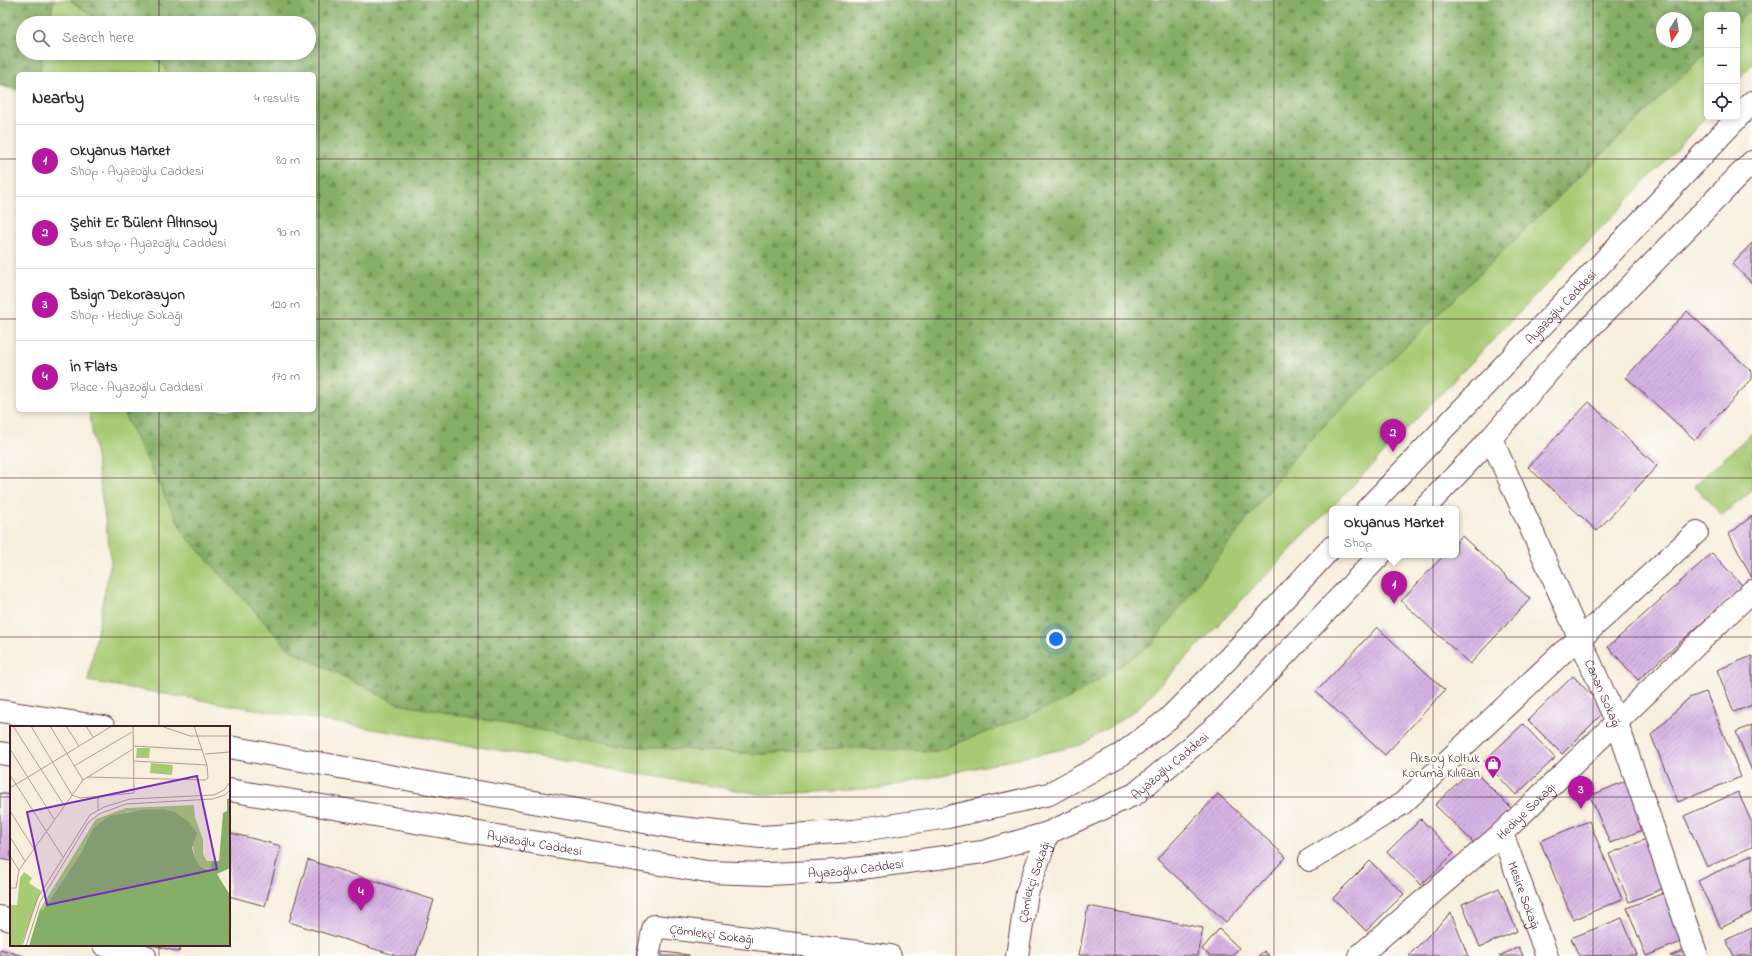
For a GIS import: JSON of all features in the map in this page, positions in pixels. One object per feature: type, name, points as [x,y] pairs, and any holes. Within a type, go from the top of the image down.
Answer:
[{"type":"main road","name":"Ayazoğlu Caddesi","points":[[1370,506],[1597,268],[1752,102]]},
{"type":"main road","points":[[1427,506],[1491,438],[1564,354],[1752,162]]},
{"type":"main road","name":"Canan Sokağı","points":[[1491,438],[1617,723],[1697,956]]},
{"type":"main road","points":[[1310,860],[1403,804],[1557,657],[1580,639],[1696,532]]},
{"type":"main road","points":[[230,747],[672,827],[761,837],[854,831],[948,818],[1049,794],[1122,754],[1168,720],[1225,662],[1329,550]]},
{"type":"main road","name":"Ayazoğlu Caddesi","points":[[230,790],[706,872],[767,874],[838,871],[983,852],[1048,832],[1135,794],[1221,722],[1377,558]]},
{"type":"main road","name":"Hediye Sokağı","points":[[1365,954],[1502,833],[1752,591]]},
{"type":"main road","points":[[0,711],[98,726]]},
{"type":"main road","points":[[0,753],[10,755]]},
{"type":"main road","name":"Çömlekçi Sokağı","points":[[1017,956],[1027,893],[1048,832]]},
{"type":"main road","name":"Mesire Sokağı","points":[[1502,833],[1547,956]]},
{"type":"main road","points":[[0,918],[10,920]]},
{"type":"main road","name":"Çömlekçi Sokağı","points":[[648,956],[654,926],[890,956]]},
{"type":"main road","points":[[108,946],[145,956]]},
{"type":"green space","points":[[0,0],[54,0],[51,16],[16,16],[16,60],[42,60],[39,72],[16,72],[16,90],[0,86]]},
{"type":"green space","points":[[54,0],[70,0],[93,16],[51,16]]},
{"type":"green space","points":[[70,0],[1752,0],[1752,8],[1740,20],[1740,12],[1704,12],[1704,55],[1303,446],[1150,646],[1070,698],[1003,726],[936,751],[838,748],[763,754],[626,746],[399,704],[290,650],[184,534],[123,412],[316,412],[316,72],[167,72],[165,66],[156,60],[316,60],[316,16],[93,16]]},
{"type":"green space","points":[[1752,8],[1752,64],[1740,78],[1740,48],[1740,20]]},
{"type":"green space","points":[[1704,55],[1704,118],[1678,148],[1333,506],[1329,506],[1329,510],[1137,709],[1081,745],[882,788],[765,795],[88,681],[111,559],[89,412],[123,412],[184,534],[290,650],[399,704],[626,746],[763,754],[838,748],[936,751],[1003,726],[1150,646],[1303,446]]},
{"type":"green space","points":[[42,60],[156,60],[165,66],[167,72],[39,72]]},
{"type":"green space","points":[[1752,433],[1752,491],[1722,515],[1694,486]]},
{"type":"building","points":[[1752,243],[1752,283],[1732,264]]},
{"type":"building","points":[[1687,311],[1752,372],[1752,379],[1695,440],[1626,377]]},
{"type":"building","points":[[1589,402],[1657,466],[1597,531],[1528,467]]},
{"type":"building","points":[[1752,516],[1752,578],[1729,534]]},
{"type":"building","points":[[1462,536],[1530,599],[1470,664],[1401,601],[1441,558],[1459,558],[1459,539]]},
{"type":"building","points":[[1712,553],[1743,586],[1638,680],[1608,647]]},
{"type":"building","points":[[1377,627],[1445,690],[1385,755],[1316,692]]},
{"type":"building","points":[[1752,656],[1752,705],[1734,712],[1717,670]]},
{"type":"building","points":[[1573,676],[1606,710],[1562,754],[1528,720]]},
{"type":"building","points":[[1706,692],[1741,777],[1678,802],[1651,735],[1689,698]]},
{"type":"building","points":[[1523,724],[1555,758],[1516,795],[1484,761]]},
{"type":"building","points":[[1752,725],[1752,771],[1736,732]]},
{"type":"building","points":[[1472,769],[1511,808],[1475,844],[1435,805]]},
{"type":"building","points":[[1630,779],[1650,827],[1610,843],[1590,796]]},
{"type":"building","points":[[1738,792],[1752,823],[1752,847],[1707,867],[1684,816]]},
{"type":"building","points":[[0,793],[10,795],[10,861],[0,859]]},
{"type":"building","points":[[1218,794],[1286,857],[1226,922],[1157,859]]},
{"type":"building","points":[[1421,819],[1454,853],[1421,885],[1387,852]]},
{"type":"building","points":[[1589,821],[1622,899],[1573,920],[1540,841]]},
{"type":"building","points":[[231,833],[281,846],[265,906],[230,896]]},
{"type":"building","points":[[1649,838],[1669,886],[1629,902],[1609,854]]},
{"type":"building","points":[[1752,855],[1752,912],[1721,928],[1698,881]]},
{"type":"building","points":[[308,860],[434,900],[416,956],[397,956],[289,922]]},
{"type":"building","points":[[1370,861],[1404,894],[1366,931],[1333,898]]},
{"type":"building","points":[[1499,888],[1517,931],[1480,947],[1462,904]]},
{"type":"building","points":[[1666,892],[1686,940],[1646,956],[1627,908]]},
{"type":"building","points":[[1088,906],[1203,928],[1198,956],[1079,955]]},
{"type":"building","points":[[1451,913],[1468,956],[1410,956],[1409,955]]},
{"type":"building","points":[[1622,918],[1637,955],[1579,956],[1571,938]]},
{"type":"building","points":[[1752,928],[1752,956],[1734,956],[1726,940]]},
{"type":"building","points":[[1219,929],[1239,948],[1232,956],[1210,956],[1202,949]]},
{"type":"building","points":[[156,946],[181,946],[179,952]]},
{"type":"building","points":[[1519,947],[1523,956],[1499,956]]},
{"type":"building","points":[[0,949],[23,956],[0,956]]},
{"type":"building","points":[[1686,949],[1689,956],[1670,956]]},
{"type":"building","points":[[1264,951],[1269,956],[1258,956]]},
{"type":"building","points":[[662,952],[689,955],[689,956],[662,956]]},
{"type":"place","name":"Şehit Er Bülent Altınsoy","points":[[1393,452]]},
{"type":"place","name":"Okyanus Market","points":[[1394,604]]},
{"type":"place","name":"Aksoy Koltuk Koruma Kılıfları","points":[[1493,779]]},
{"type":"place","name":"Bsign Dekorasyon","points":[[1581,809]]},
{"type":"place","name":"İn Flats","points":[[361,911]]}]
